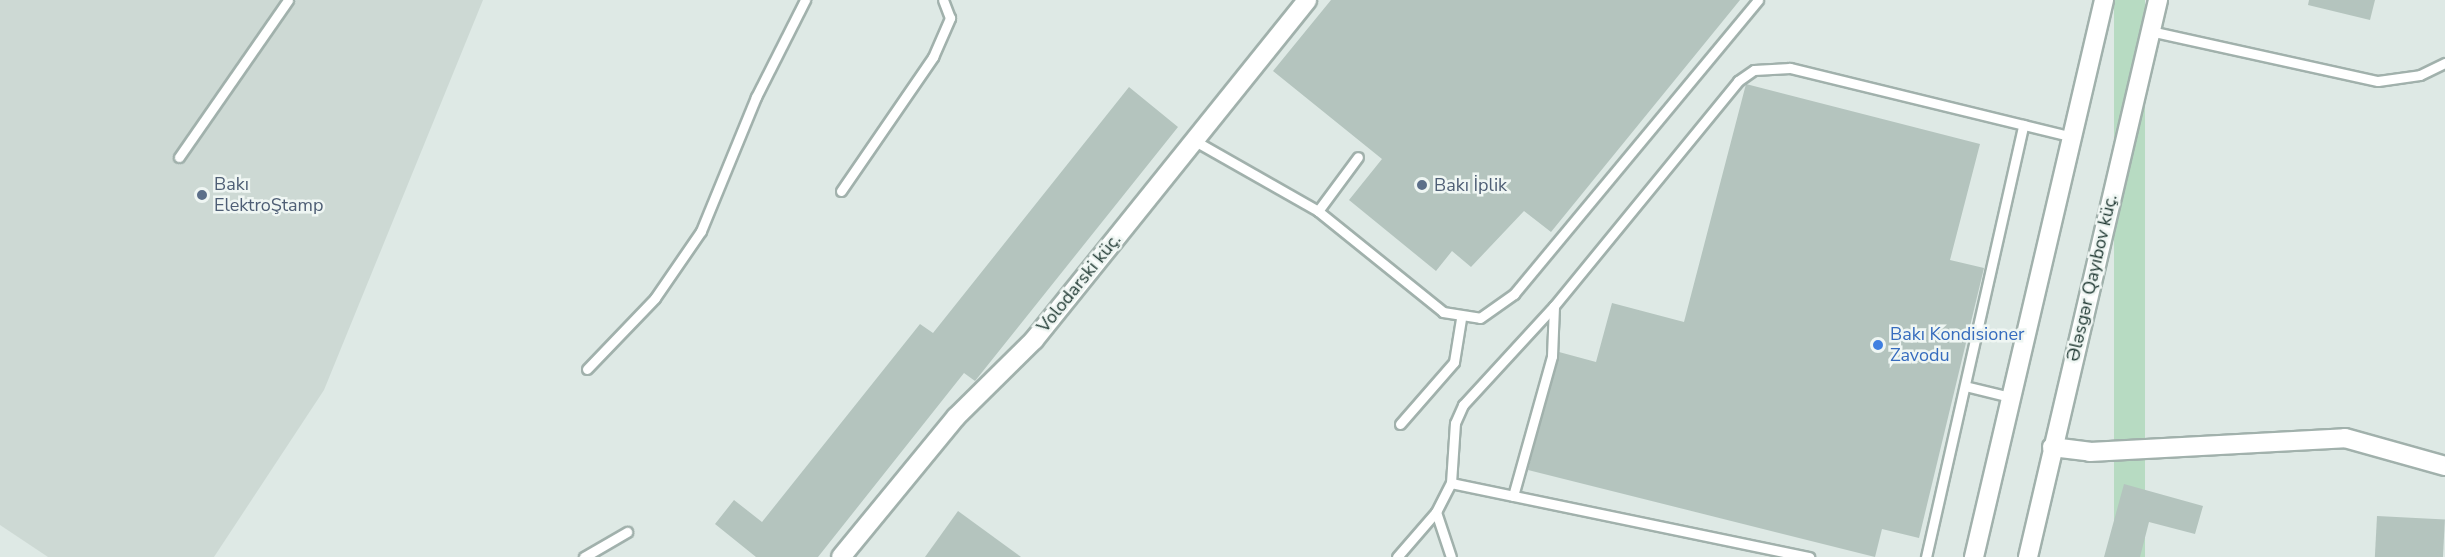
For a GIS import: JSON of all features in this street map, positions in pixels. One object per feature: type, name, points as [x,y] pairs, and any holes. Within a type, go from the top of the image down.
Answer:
[{"type":"main road","name":"Volodarski küç.","points":[[841,557],[956,417],[1013,364],[1307,0]]},
{"type":"main road","points":[[1974,557],[2104,0]]},
{"type":"main road","name":"Ələsgər Qayıbov küç.","points":[[2028,557],[2158,0]]},
{"type":"main road","points":[[2052,447],[2090,452],[2345,438],[2445,466]]},
{"type":"lane","points":[[179,157],[288,0]]},
{"type":"lane","points":[[587,369],[655,298],[701,231],[756,97],[805,0]]},
{"type":"lane","points":[[841,191],[933,57],[950,18],[943,0]]},
{"type":"lane","points":[[1195,141],[1318,211],[1443,312],[1461,319],[1480,318],[1515,294],[1758,0]]},
{"type":"lane","points":[[2150,31],[2378,81],[2420,75],[2445,63]]},
{"type":"lane","points":[[1397,557],[1436,512],[1451,483],[1455,423],[1463,405],[1554,306],[1738,81],[1754,70],[1790,68],[2072,137]]},
{"type":"lane","points":[[1926,557],[2023,125]]},
{"type":"lane","points":[[1318,211],[1358,157]]},
{"type":"lane","points":[[1512,496],[1552,356],[1554,306]]},
{"type":"lane","points":[[1400,424],[1454,362],[1461,319]]},
{"type":"lane","points":[[1965,386],[2010,397]]},
{"type":"lane","points":[[1451,483],[1809,557]]},
{"type":"lane","points":[[1436,512],[1451,557]]},
{"type":"lane","points":[[584,557],[627,532]]},
{"type":"shaded area","name":"Bakı ElektroŞtamp","points":[[0,0],[483,0],[324,390],[214,557],[48,557],[0,525]]},
{"type":"green space","points":[[2114,0],[2145,0],[2145,557],[2114,557]]},
{"type":"building","name":"Bakı İplik","points":[[1331,0],[1740,0],[1551,232],[1524,211],[1471,267],[1452,251],[1436,271],[1349,200],[1382,159],[1273,71]]},
{"type":"building","points":[[2309,0],[2375,0],[2370,20],[2308,5]]},
{"type":"building","points":[[1746,84],[1980,144],[1950,260],[1984,268],[1919,538],[1882,529],[1875,557],[1528,470],[1559,352],[1596,362],[1612,303],[1684,322]]},
{"type":"building","points":[[1129,87],[1178,127],[975,381],[964,373],[818,557],[756,557],[715,524],[734,500],[762,522],[920,324],[933,333]]},
{"type":"building","points":[[2124,484],[2203,506],[2195,534],[2149,522],[2140,557],[2104,557]]},
{"type":"building","points":[[958,511],[1021,557],[925,557]]},
{"type":"building","points":[[2377,516],[2445,520],[2443,557],[2375,557]]},
{"type":"place","name":"Bakı İplik","points":[[1422,185]]},
{"type":"place","name":"Bakı ElektroŞtamp","points":[[202,195]]},
{"type":"place","name":"Bakı Kondisioner Zavodu","points":[[1878,345]]}]
